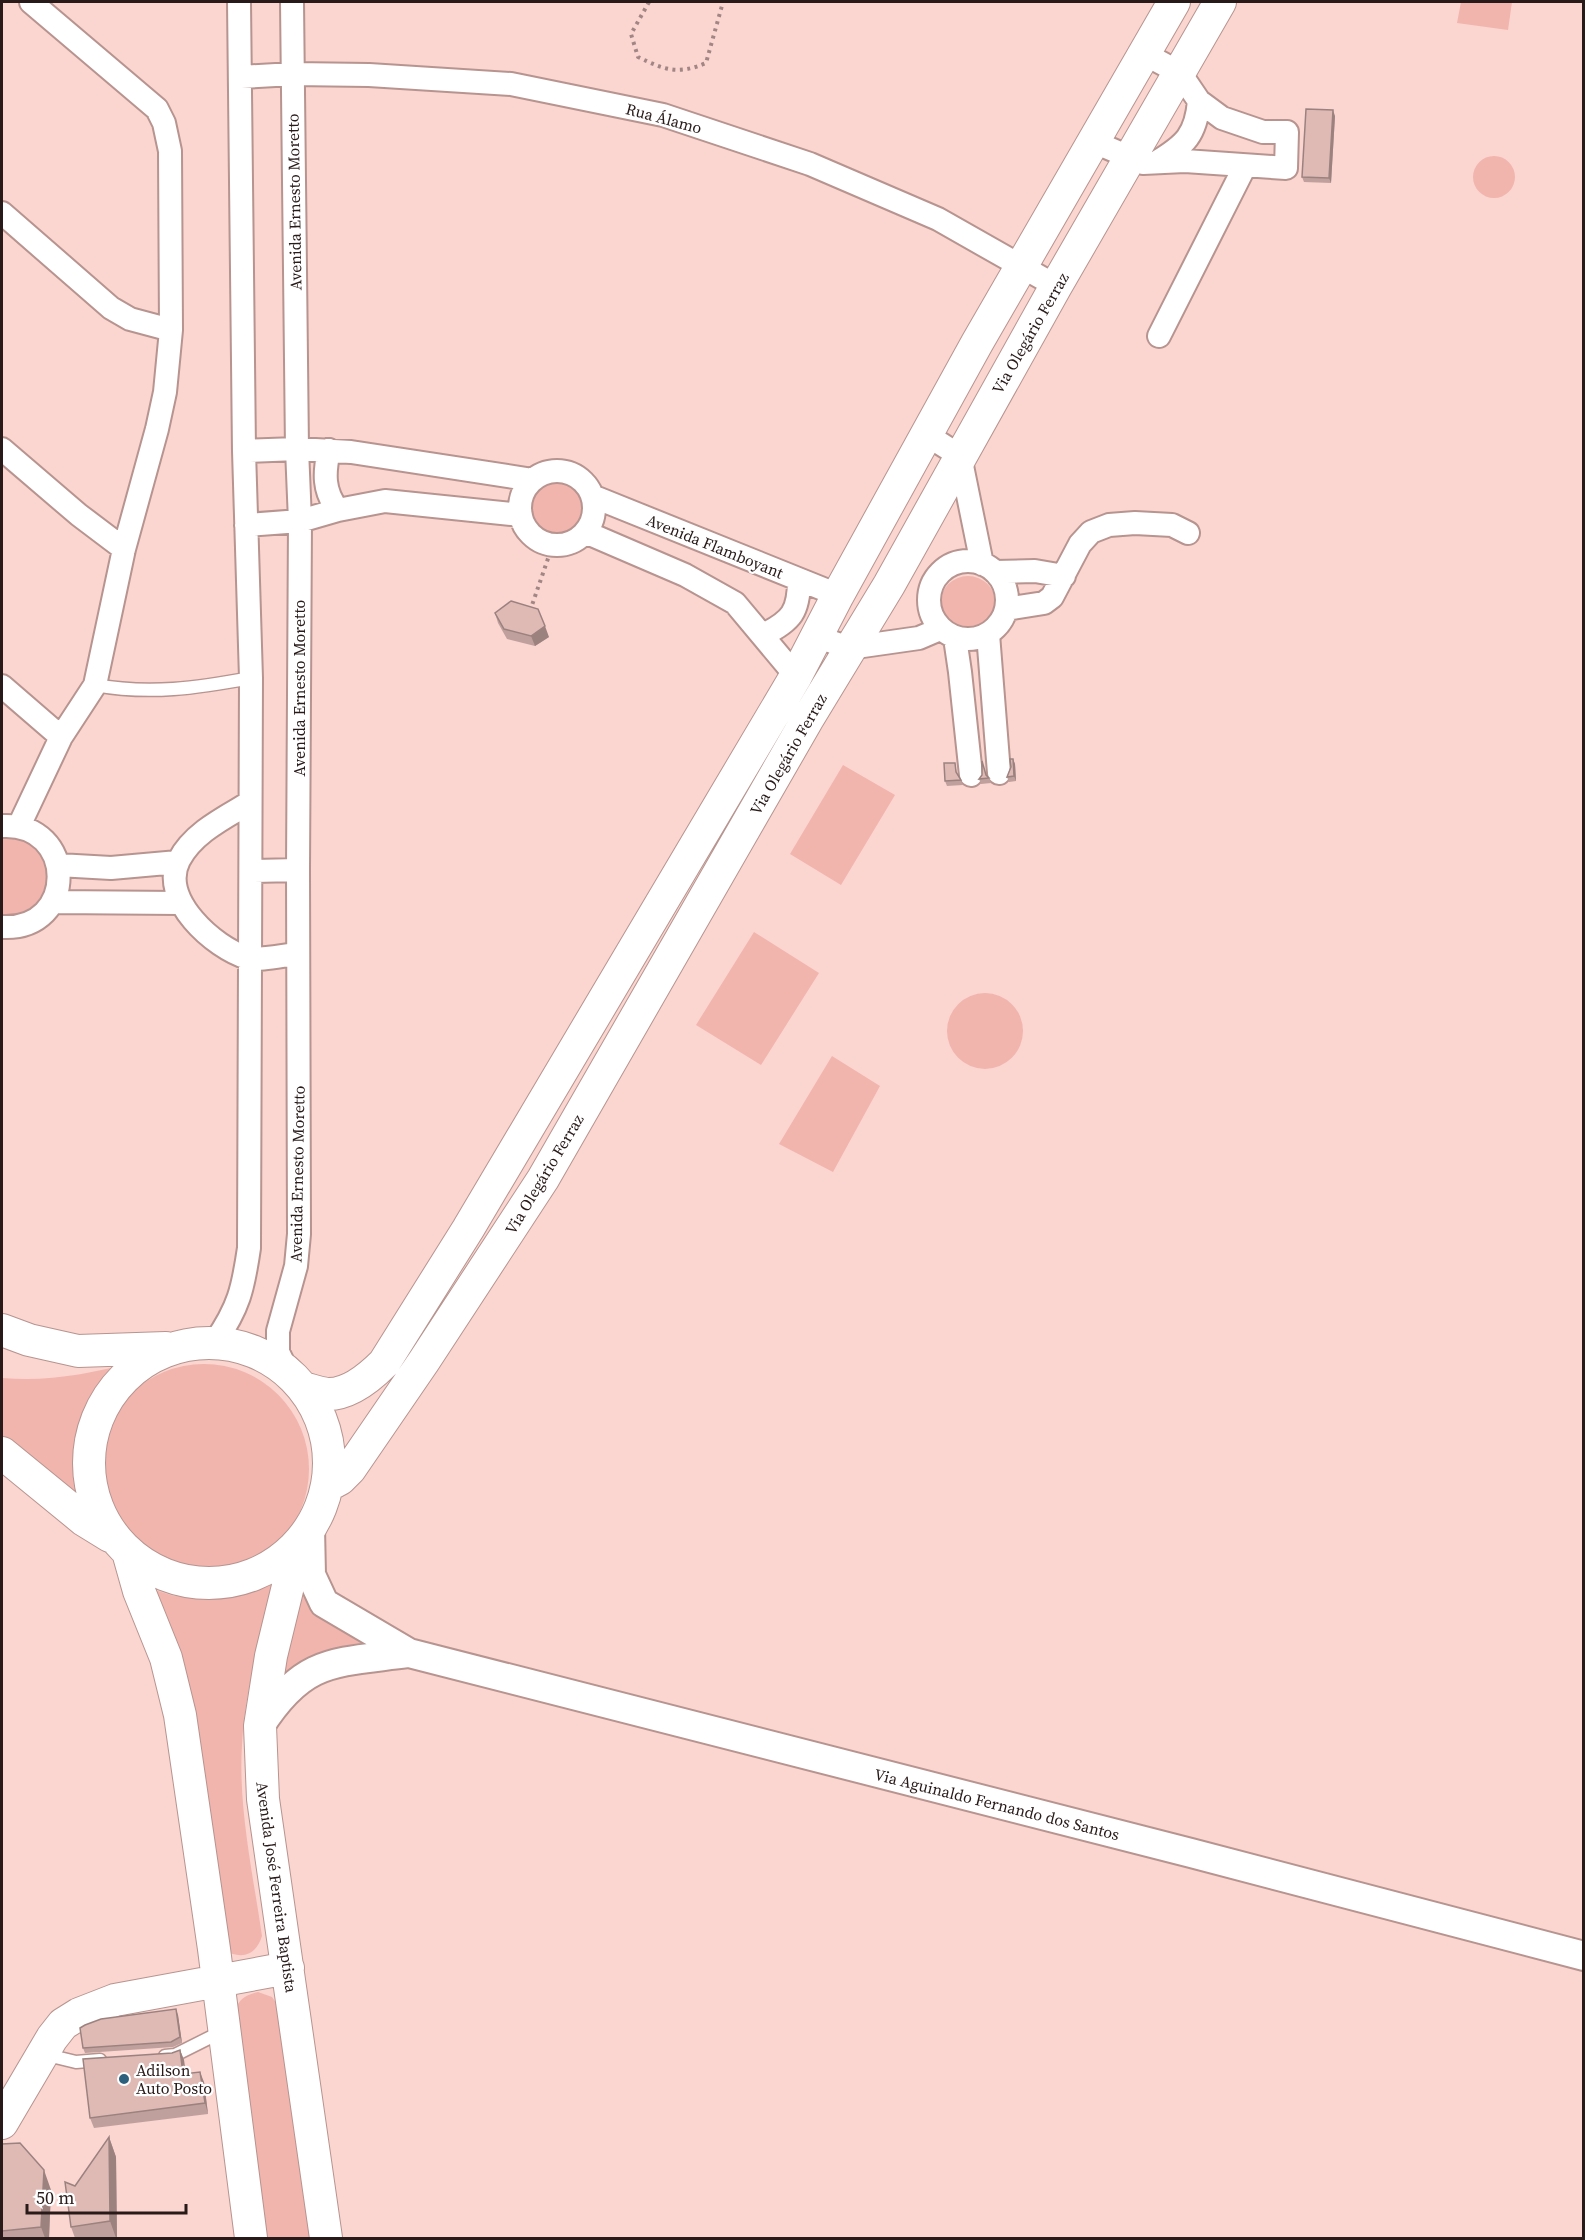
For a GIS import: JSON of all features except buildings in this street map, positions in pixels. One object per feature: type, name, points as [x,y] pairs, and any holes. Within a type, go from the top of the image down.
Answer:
[{"type":"main road","name":"Via Olegário Ferraz","points":[[295,1379],[328,1394],[366,1381],[384,1363],[468,1229],[796,676],[838,595],[1021,266],[1174,2]]},
{"type":"main road","name":"Via Olegário Ferraz","points":[[327,1486],[340,1479],[350,1469],[543,1179],[849,648],[889,585],[1056,286],[1144,160],[1180,73],[1220,2]]},
{"type":"main road","points":[[2,1330],[29,1340],[78,1351],[173,1348]]},
{"type":"main road","points":[[2,1453],[84,1520],[122,1545],[142,1563],[171,1577],[196,1582],[224,1581],[261,1571],[292,1550],[306,1533],[322,1505],[330,1466],[328,1444],[320,1414],[295,1379],[267,1358],[244,1347],[215,1342],[193,1343],[173,1348],[146,1360],[123,1378],[107,1398],[96,1418],[89,1445],[88,1475],[98,1510],[122,1545],[166,1658],[180,1715],[225,2030],[251,2238]]},
{"type":"main road","name":"Avenida José Ferreira Baptista","points":[[306,1533],[289,1582],[271,1656],[260,1726],[263,1799],[326,2238]]},
{"type":"main road","points":[[2,2122],[42,2054],[63,2024],[79,2014],[115,2000],[288,1968]]},
{"type":"street","points":[[2,927],[25,925],[45,912],[53,902],[58,890],[58,865],[46,842],[36,834],[10,826],[61,736],[95,685],[124,549],[165,392],[171,330],[170,151],[164,123],[158,109],[31,2]]},
{"type":"street","points":[[215,1342],[237,1308],[249,1248],[251,678],[244,451],[239,2]]},
{"type":"street","name":"Avenida Ernesto Moretto","points":[[292,2],[297,449],[300,521],[299,1234],[296,1266],[278,1331],[278,1352],[295,1379]]},
{"type":"street","points":[[1092,141],[1144,160],[1286,168],[1287,132],[1263,132],[1222,118],[1199,101],[1180,73],[1143,53]]},
{"type":"street","name":"Rua Álamo","points":[[241,77],[293,74],[369,75],[511,84],[663,115],[810,164],[938,219],[1056,286]]},
{"type":"street","points":[[1144,160],[1175,151],[1190,137],[1197,118],[1199,101]]},
{"type":"street","points":[[1159,336],[1245,166]]},
{"type":"street","points":[[2,213],[111,308],[130,319],[171,330]]},
{"type":"street","points":[[818,637],[849,648],[948,633],[970,640],[988,634],[998,626],[1005,615],[1007,600],[1004,585],[989,568],[960,456],[927,435]]},
{"type":"street","points":[[2,449],[79,515],[124,549]]},
{"type":"street","points":[[244,451],[329,450],[533,480]]},
{"type":"street","points":[[329,450],[324,471],[325,484],[330,500],[338,510]]},
{"type":"street","points":[[555,471],[567,472],[578,477],[592,496],[594,509],[585,532],[576,540],[565,544],[542,541],[532,535],[521,515],[521,502],[525,490],[533,480],[543,474],[555,471]]},
{"type":"street","name":"Avenida Flamboyant","points":[[592,496],[838,595]]},
{"type":"street","points":[[246,525],[300,521],[338,510],[385,501],[521,515]]},
{"type":"street","points":[[1005,609],[1044,603],[1052,597],[1080,544],[1091,532],[1109,525],[1135,523],[1172,525],[1188,533]]},
{"type":"street","points":[[585,532],[685,575],[735,603],[796,676]]},
{"type":"street","points":[[971,775],[960,672],[948,633],[931,615],[928,601],[931,585],[939,573],[953,564],[968,561],[989,568],[1035,571],[1064,576]]},
{"type":"street","points":[[763,635],[788,620],[795,610],[799,598],[799,580]]},
{"type":"street","points":[[988,634],[999,773]]},
{"type":"street","points":[[2,686],[61,736]]},
{"type":"street","points":[[249,803],[211,825],[184,851],[178,862],[175,882],[180,903],[215,941],[249,958],[298,954]]},
{"type":"street","points":[[58,865],[111,868],[178,862]]},
{"type":"street","points":[[153,865],[155,904]]},
{"type":"street","points":[[251,871],[298,870]]},
{"type":"street","points":[[53,902],[180,903]]},
{"type":"street","name":"Via Aguinaldo Fernando dos Santos","points":[[306,1533],[311,1575],[324,1603],[409,1653],[1584,1956]]},
{"type":"street","name":"Via Aguinaldo Fernando dos Santos","points":[[260,1726],[275,1702],[292,1684],[313,1670],[331,1664],[409,1653]]},
{"type":"lane","points":[[95,685],[118,689],[186,690],[251,678]]},
{"type":"lane","points":[[153,2056],[175,2055],[225,2030]]},
{"type":"lane","points":[[42,2054],[76,2062],[109,2060]]},
{"type":"path","points":[[649,2],[632,34],[638,57],[664,70],[693,69],[706,63],[723,2]]},
{"type":"path","points":[[529,615],[553,544]]},
{"type":"shaded area","points":[[1461,2],[1512,2],[1508,30],[1457,23]]},
{"type":"shaded area","points":[[1494,156],[1502,157],[1509,162],[1514,169],[1514,185],[1509,192],[1502,197],[1494,198],[1486,197],[1479,192],[1474,185],[1473,177],[1474,169],[1479,162],[1486,157]]},
{"type":"shaded area","points":[[551,483],[561,483],[570,487],[578,495],[582,509],[578,523],[570,531],[561,535],[551,535],[542,531],[534,523],[530,514],[530,504],[534,495],[542,487]]},
{"type":"shaded area","points":[[968,576],[983,581],[991,589],[996,604],[991,619],[983,627],[968,632],[953,627],[945,619],[940,604],[945,589],[953,581]]},
{"type":"shaded area","points":[[843,765],[895,795],[841,885],[790,854]]},
{"type":"shaded area","points":[[2,839],[21,840],[35,848],[43,861],[46,876],[44,891],[35,903],[22,912],[2,914]]},
{"type":"shaded area","points":[[754,932],[819,973],[761,1065],[696,1025]]},
{"type":"shaded area","points":[[985,993],[999,996],[1012,1004],[1020,1017],[1023,1031],[1020,1045],[1012,1058],[999,1066],[985,1069],[971,1066],[958,1058],[950,1045],[947,1031],[950,1017],[958,1004],[971,996]]},
{"type":"shaded area","points":[[832,1056],[880,1086],[833,1172],[779,1144]]},
{"type":"shaded area","points":[[132,1363],[101,1393],[83,1431],[77,1473],[86,1514],[2,1440],[2,1378],[35,1379],[67,1376]]},
{"type":"shaded area","points":[[194,1364],[214,1364],[235,1368],[254,1376],[279,1394],[292,1410],[305,1438],[309,1469],[305,1500],[292,1528],[279,1544],[263,1557],[235,1570],[214,1574],[194,1574],[173,1570],[154,1562],[129,1544],[116,1528],[103,1500],[99,1479],[99,1459],[103,1438],[111,1419],[129,1394],[145,1381],[173,1368]]},
{"type":"shaded area","points":[[276,1579],[259,1641],[246,1703],[241,1768],[244,1816],[262,1936],[250,1953],[236,1955],[230,1953],[149,1588],[174,1596],[213,1599],[250,1590]]},
{"type":"shaded area","points":[[302,1590],[321,1619],[365,1637],[368,1645],[277,1687]]},
{"type":"shaded area","points":[[258,1992],[272,1997],[277,2004],[313,2238],[267,2238],[235,2018],[236,2008],[241,2000]]},
{"type":"place","name":"Adilson Auto Posto","points":[[124,2079]]}]
